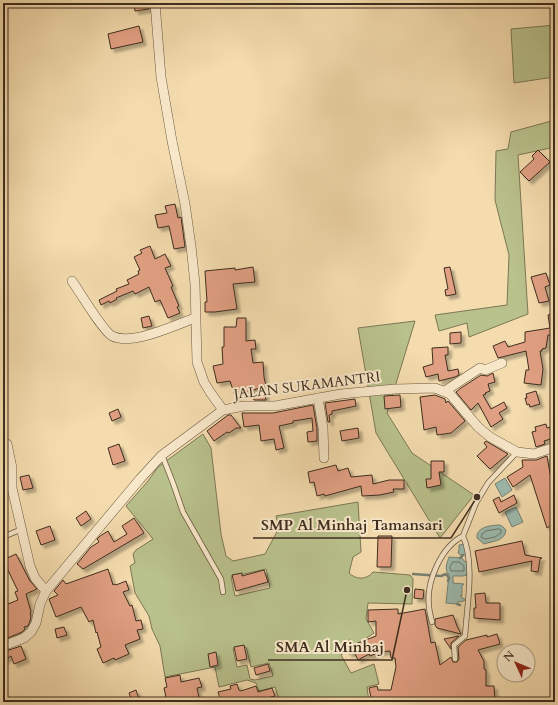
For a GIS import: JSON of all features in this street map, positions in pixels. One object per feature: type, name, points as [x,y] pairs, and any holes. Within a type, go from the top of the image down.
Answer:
[{"type":"street","points":[[155,3],[158,48],[164,92],[172,142],[185,204],[191,246],[195,284],[197,362],[210,392],[223,410]]},
{"type":"street","points":[[72,281],[103,326],[113,336],[131,339],[142,337],[195,318]]},
{"type":"street","points":[[502,363],[485,370],[480,368],[445,391],[456,399],[484,432],[517,452],[534,454],[555,447]]},
{"type":"street","name":"JALAN SUKAMANTRI","points":[[3,646],[24,638],[32,632],[36,624],[40,604],[46,591],[162,455],[223,410],[244,406],[275,406],[341,394],[395,389],[435,388],[445,391]]},
{"type":"street","points":[[318,398],[323,428],[324,458]]},
{"type":"street","points":[[7,444],[12,468],[12,488],[32,571],[40,585],[46,591]]},
{"type":"lane","points":[[432,622],[428,595],[433,575],[450,545],[463,536],[476,503],[488,483],[517,452]]},
{"type":"lane","points":[[162,455],[183,512],[221,579],[223,592]]},
{"type":"lane","points":[[3,491],[12,488]]},
{"type":"lane","points":[[3,537],[22,529]]},
{"type":"lane","points":[[455,660],[454,645],[465,636],[470,568],[467,547],[463,536]]},
{"type":"green space","points":[[555,25],[555,81],[554,77],[514,83],[511,29]]},
{"type":"green space","points":[[555,120],[555,147],[518,155],[528,314],[469,337],[467,323],[439,331],[435,315],[507,305],[509,255],[495,200],[496,151],[508,149],[511,132]]},
{"type":"green space","points":[[415,321],[387,413],[412,453],[474,495],[440,538],[376,433],[358,328]]},
{"type":"green space","points":[[203,434],[211,448],[221,534],[226,556],[233,561],[265,554],[279,528],[276,516],[358,502],[361,552],[353,557],[349,573],[358,578],[368,577],[373,572],[410,575],[413,579],[412,604],[368,603],[366,619],[374,633],[341,655],[351,673],[374,664],[379,684],[367,687],[369,702],[280,702],[275,687],[259,691],[256,683],[247,680],[219,687],[215,667],[165,677],[160,646],[152,629],[149,616],[135,593],[130,566],[135,563],[133,554],[136,550],[153,539],[126,506],[158,467]],"holes":[[[266,569],[270,588],[235,596],[231,577]],[[246,647],[251,667],[269,663],[273,676],[255,680],[250,679],[247,665],[237,667],[233,649]]]},
{"type":"water","points":[[505,478],[512,490],[502,497],[495,484]]},
{"type":"water","points":[[516,507],[523,522],[512,527],[505,512]]},
{"type":"water","points":[[492,525],[500,525],[506,530],[505,534],[501,538],[484,544],[477,538],[477,534],[481,529]]},
{"type":"water","points":[[465,544],[466,555],[461,555],[458,553],[459,545]]},
{"type":"water","points":[[449,557],[462,558],[468,564],[467,575],[453,576],[453,583],[464,584],[462,586],[462,596],[460,596],[466,600],[461,602],[459,601],[457,604],[446,603],[449,575],[446,566]]},
{"type":"building","points":[[134,3],[149,3],[149,9],[135,11]]},
{"type":"building","points":[[139,26],[143,42],[111,49],[108,34]]},
{"type":"building","points":[[538,150],[550,162],[529,181],[520,172],[534,159],[532,156]]},
{"type":"building","points":[[175,204],[178,218],[181,217],[185,247],[174,249],[169,226],[158,228],[155,215],[167,213],[165,206]]},
{"type":"building","points":[[150,246],[155,259],[165,254],[171,266],[165,268],[173,286],[171,287],[179,306],[177,307],[180,313],[168,318],[160,300],[155,302],[149,287],[135,294],[133,291],[116,298],[117,299],[110,303],[109,301],[101,305],[99,300],[117,291],[116,289],[129,284],[127,280],[139,274],[138,271],[140,270],[134,257],[142,253],[140,250]]},
{"type":"building","points":[[253,267],[255,282],[233,284],[237,309],[205,312],[205,302],[207,302],[205,271],[235,268],[235,270]]},
{"type":"building","points":[[450,267],[456,294],[446,296],[445,290],[448,289],[444,268]]},
{"type":"building","points":[[546,273],[550,285],[545,287],[549,301],[539,303],[531,277]]},
{"type":"building","points":[[555,313],[555,335],[548,335],[546,348],[540,351],[543,369],[541,385],[524,383],[526,370],[529,370],[526,351],[498,358],[493,346],[505,341],[508,347],[525,342],[525,332],[550,328],[548,315]]},
{"type":"building","points":[[149,316],[152,326],[143,328],[141,318]]},
{"type":"building","points":[[237,318],[246,318],[246,341],[255,340],[256,349],[251,349],[253,363],[263,362],[266,386],[235,396],[230,381],[217,383],[213,366],[223,364],[222,347],[224,347],[224,327],[236,327]]},
{"type":"building","points":[[461,332],[461,343],[450,344],[450,333]]},
{"type":"building","points":[[448,347],[448,355],[445,355],[448,371],[458,369],[459,375],[439,381],[438,374],[426,377],[423,367],[433,364],[432,348]]},
{"type":"building","points":[[493,373],[495,382],[488,384],[490,391],[483,395],[491,409],[504,402],[507,408],[499,413],[503,419],[491,427],[478,403],[471,410],[456,392],[481,375],[487,376]]},
{"type":"building","points":[[264,389],[266,400],[254,400],[253,396]]},
{"type":"building","points":[[536,391],[540,404],[530,407],[529,404],[527,405],[525,398],[527,398],[526,394]]},
{"type":"building","points":[[400,395],[401,407],[385,409],[384,396]]},
{"type":"building","points":[[435,395],[445,399],[446,403],[448,401],[465,421],[451,433],[437,435],[436,427],[424,430],[420,397]]},
{"type":"building","points":[[355,399],[356,406],[332,411],[332,414],[329,415],[330,422],[328,422],[325,403]]},
{"type":"building","points":[[313,405],[317,429],[317,441],[308,442],[307,432],[313,431],[312,418],[293,421],[293,423],[279,426],[284,448],[276,450],[274,439],[261,441],[259,425],[244,427],[242,413],[273,413]]},
{"type":"building","points":[[118,409],[121,417],[112,421],[109,413]]},
{"type":"building","points":[[228,415],[231,415],[241,428],[236,428],[229,433],[227,432],[214,441],[207,431]]},
{"type":"building","points":[[546,424],[547,428],[551,427],[554,438],[544,441],[545,444],[536,447],[532,432],[536,431],[535,427]]},
{"type":"building","points":[[358,428],[359,438],[342,441],[340,431]]},
{"type":"building","points":[[486,441],[508,454],[490,469],[477,456],[487,447],[484,443]]},
{"type":"building","points":[[119,444],[125,461],[113,465],[108,448]]},
{"type":"building","points":[[547,456],[551,479],[555,478],[555,514],[551,514],[555,523],[547,528],[530,475],[513,487],[507,477],[523,467],[522,460],[536,460]]},
{"type":"building","points":[[431,461],[444,461],[444,472],[439,472],[441,485],[427,488],[426,479],[431,479]]},
{"type":"building","points":[[336,465],[338,471],[348,468],[351,477],[372,475],[373,484],[389,480],[404,480],[404,489],[393,489],[394,492],[380,495],[362,496],[361,486],[325,496],[324,494],[317,496],[314,482],[310,483],[308,472]]},
{"type":"building","points":[[29,475],[33,488],[23,490],[20,477]]},
{"type":"building","points":[[514,495],[517,503],[499,513],[493,500],[499,497],[501,502]]},
{"type":"building","points":[[86,511],[91,519],[81,526],[76,518]]},
{"type":"building","points":[[134,518],[144,533],[83,569],[77,564],[91,547],[99,542],[97,539],[108,531],[114,542],[127,534],[122,526]]},
{"type":"building","points":[[50,526],[55,540],[41,545],[36,531]]},
{"type":"building","points":[[378,536],[392,536],[391,567],[377,567]]},
{"type":"building","points":[[522,541],[525,555],[542,558],[540,559],[538,572],[531,571],[532,561],[479,572],[475,551]]},
{"type":"building","points":[[16,554],[30,581],[37,589],[26,594],[31,612],[28,626],[24,627],[25,629],[22,632],[3,640],[3,606],[18,600],[15,592],[18,591],[3,560]]},
{"type":"building","points":[[108,569],[113,585],[126,581],[129,590],[123,592],[130,606],[132,605],[136,621],[141,620],[143,629],[137,630],[140,639],[125,645],[129,654],[103,663],[97,649],[101,647],[93,620],[89,622],[81,607],[56,617],[49,599],[58,595],[54,591],[63,580],[66,584]]},
{"type":"building","points":[[264,570],[268,582],[236,591],[232,575],[242,573],[242,576]]},
{"type":"building","points":[[415,589],[424,590],[423,599],[414,598]]},
{"type":"building","points":[[485,593],[486,603],[500,603],[500,620],[474,618],[474,608],[476,608],[475,594]]},
{"type":"building","points":[[398,609],[398,614],[425,609],[431,643],[435,642],[440,665],[451,657],[453,662],[457,662],[459,659],[458,647],[466,640],[497,634],[500,643],[478,650],[484,661],[484,669],[486,670],[486,686],[494,686],[495,702],[434,702],[434,699],[424,702],[422,702],[422,700],[372,702],[369,688],[377,686],[378,690],[391,690],[396,667],[395,658],[391,658],[390,651],[380,652],[370,656],[369,654],[358,660],[354,652],[349,654],[343,643],[350,640],[353,645],[376,636],[376,621],[368,622],[368,610]]},
{"type":"building","points":[[453,615],[461,634],[437,628],[435,625],[435,619]]},
{"type":"building","points":[[64,627],[67,635],[57,638],[55,629]]},
{"type":"building","points":[[459,636],[451,643],[451,649],[444,639]]},
{"type":"building","points":[[244,645],[247,659],[237,661],[234,647]]},
{"type":"building","points":[[21,646],[26,659],[14,664],[11,656],[3,661],[3,652]]},
{"type":"building","points":[[216,652],[218,665],[210,667],[208,654]]},
{"type":"building","points":[[268,664],[270,671],[256,675],[254,668]]},
{"type":"building","points":[[180,675],[181,682],[199,678],[202,687],[197,688],[200,702],[167,702],[164,688],[167,687],[165,678]]},
{"type":"building","points":[[237,684],[239,690],[241,691],[256,686],[258,692],[272,688],[275,696],[249,702],[221,702],[218,692],[231,689],[230,686]]},
{"type":"building","points":[[136,690],[140,702],[132,702],[129,693]]},
{"type":"waterway","points":[[460,558],[463,555]]},
{"type":"waterway","points":[[413,574],[441,576],[446,574],[449,578],[448,581]]},
{"type":"place","name":"SMP Al Minhaj Tamansari","points":[[477,497]]},
{"type":"place","name":"SMA Al Minhaj","points":[[407,590]]}]
